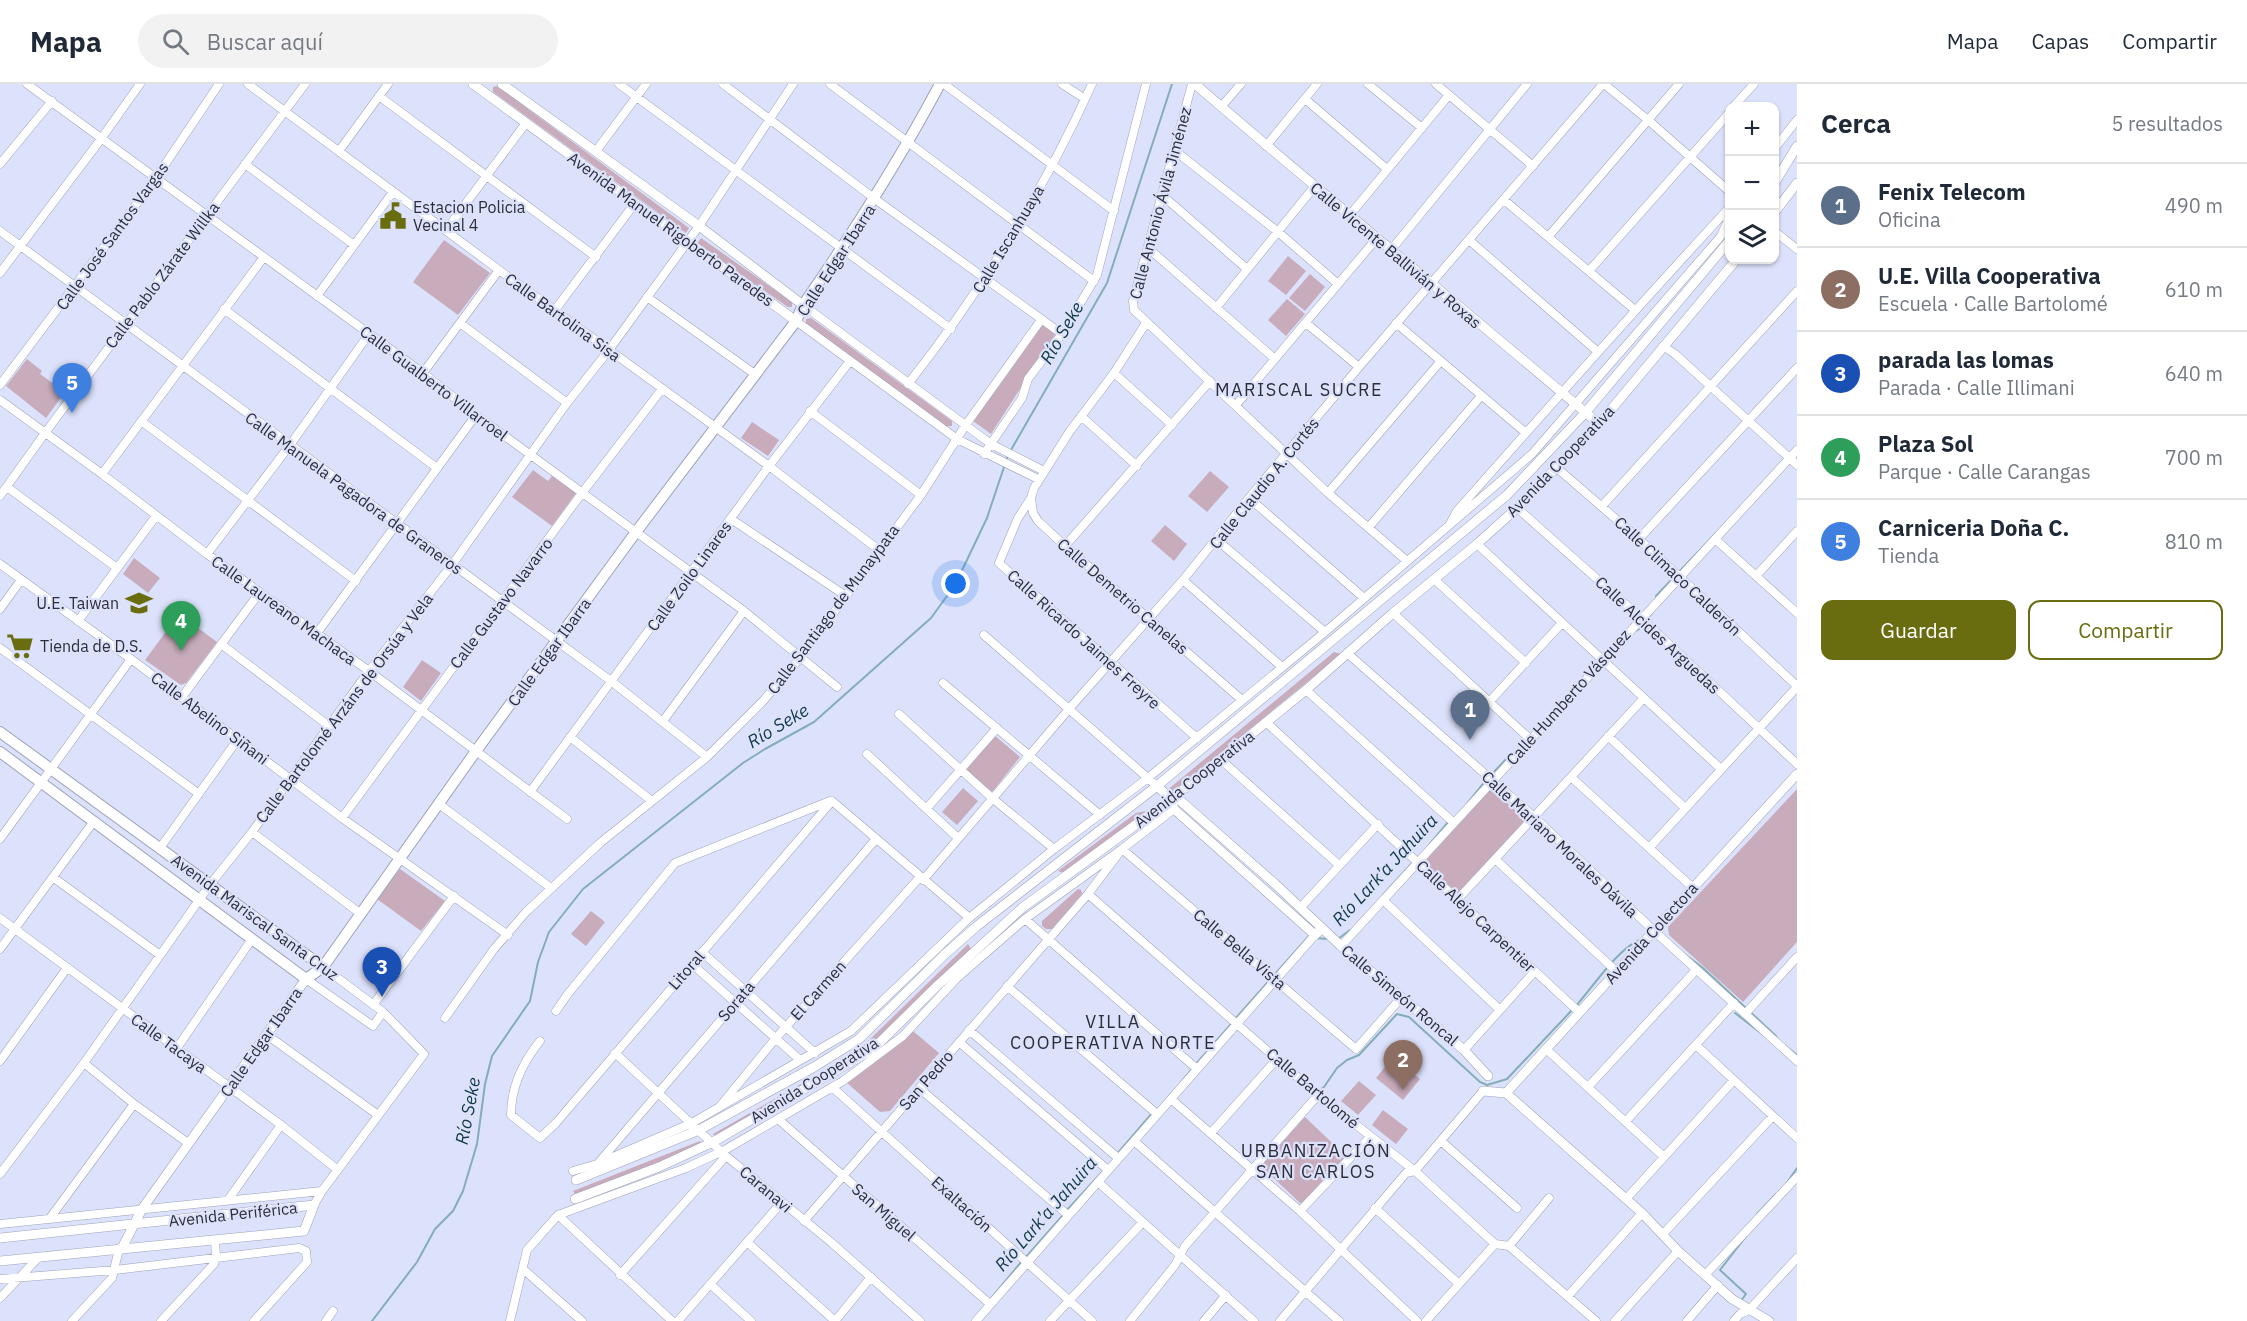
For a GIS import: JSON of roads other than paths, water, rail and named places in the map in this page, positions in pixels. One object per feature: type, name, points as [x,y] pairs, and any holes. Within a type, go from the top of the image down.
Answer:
[{"type":"main road","name":"Calle Edgar Ibarra","points":[[306,979],[323,968],[476,751],[558,642],[636,532],[796,321],[803,305],[875,199],[942,84]]},
{"type":"main road","name":"Avenida Mariscal Santa Cruz","points":[[0,732],[323,968]]},
{"type":"main road","name":"Avenida Mariscal Santa Cruz","points":[[0,752],[306,979]]},
{"type":"street","name":"Calle Gualberto Villarroel","points":[[27,84],[744,611],[837,687]]},
{"type":"street","name":"Calle José Santos Vargas","points":[[0,385],[156,178],[219,84]]},
{"type":"street","name":"Calle Bartolina Sisa","points":[[248,84],[769,466],[879,550]]},
{"type":"street","name":"Calle Pablo Zárate Willka","points":[[0,496],[305,84]]},
{"type":"street","points":[[339,151],[388,84]]},
{"type":"street","name":"Avenida Manuel Rigoberto Paredes","points":[[502,84],[699,226],[965,426],[993,445],[1044,471]]},
{"type":"street","points":[[619,84],[951,329]]},
{"type":"street","points":[[596,151],[646,84]]},
{"type":"street","points":[[723,84],[875,199],[1062,334]]},
{"type":"street","name":"Calle Bartolomé Arzáns de Orsúa y Vela","points":[[0,1174],[84,1063],[209,886],[252,832],[369,671],[452,565],[567,403],[609,350],[699,226],[793,84]]},
{"type":"street","points":[[830,84],[1094,281]]},
{"type":"street","points":[[942,84],[1114,211]]},
{"type":"street","points":[[1062,84],[1085,99]]},
{"type":"street","name":"Calle Iscanhuaya","points":[[908,384],[951,329],[985,280],[1053,164],[1092,84]]},
{"type":"street","points":[[986,455],[1022,398],[1028,379],[1062,334],[1094,281],[1146,84]]},
{"type":"street","name":"Calle Vicente Ballivián y Roxas","points":[[1194,84],[1599,424]]},
{"type":"street","name":"Calle Antonio Ávila Jiménez","points":[[1194,84],[1132,304],[1135,313],[1328,493],[1407,561]]},
{"type":"street","points":[[1221,107],[1241,84]]},
{"type":"street","points":[[1266,146],[1317,84]]},
{"type":"street","points":[[1368,84],[1422,128]]},
{"type":"street","points":[[1436,84],[1533,166]]},
{"type":"street","points":[[1604,84],[1725,188]]},
{"type":"street","name":"Calle Claudio A. Cortés","points":[[922,878],[1183,580],[1396,323],[1604,84]]},
{"type":"street","points":[[1548,237],[1679,84]]},
{"type":"street","points":[[1738,102],[1754,84]]},
{"type":"street","points":[[0,273],[101,139],[138,85]]},
{"type":"street","points":[[1391,250],[1489,130],[1522,85]]},
{"type":"street","name":"Avenida Manuel Rigoberto Paredes","points":[[479,86],[526,123],[957,439],[1038,479]]},
{"type":"street","points":[[1349,216],[1449,95]]},
{"type":"street","points":[[379,96],[596,257]]},
{"type":"street","points":[[1305,99],[1387,169]]},
{"type":"street","points":[[0,164],[52,101]]},
{"type":"street","points":[[1589,272],[1725,118]]},
{"type":"street","points":[[1779,143],[1797,120]]},
{"type":"street","points":[[446,230],[526,123]]},
{"type":"street","points":[[1779,175],[1797,146]]},
{"type":"street","points":[[1174,150],[1277,231],[1338,284]]},
{"type":"street","points":[[245,164],[354,245]]},
{"type":"street","points":[[1776,210],[1797,183]]},
{"type":"street","points":[[1216,308],[1314,187]]},
{"type":"street","points":[[317,296],[393,192]]},
{"type":"street","points":[[1162,195],[1247,269]]},
{"type":"street","points":[[1504,200],[1635,310]]},
{"type":"street","points":[[555,310],[635,203]]},
{"type":"street","points":[[1449,526],[1457,511],[1562,394],[1597,351],[1727,210]]},
{"type":"street","points":[[574,1176],[597,1164],[696,1127],[721,1107],[851,1031],[968,919],[1197,738],[1325,632],[1532,454],[1721,236],[1725,227]]},
{"type":"street","name":"Calle Manuela Pagadora de Graneros","points":[[0,231],[396,525],[611,681],[707,757]]},
{"type":"street","points":[[1779,235],[1797,249]]},
{"type":"street","points":[[1236,405],[1377,238]]},
{"type":"street","points":[[1469,240],[1597,351]]},
{"type":"street","name":"Avenida Cooperativa","points":[[574,1176],[696,1127],[814,1067],[859,1039],[944,955],[977,926],[1157,786],[1507,495],[1585,413],[1725,246]]},
{"type":"street","points":[[1148,248],[1275,359]]},
{"type":"street","points":[[102,474],[264,257]]},
{"type":"street","name":"Avenida Cooperativa","points":[[575,1198],[659,1167],[713,1142],[873,1048],[1022,908],[1173,797],[1306,690],[1347,652],[1517,508],[1599,424],[1733,264]]},
{"type":"street","points":[[423,373],[499,270]]},
{"type":"street","points":[[1602,506],[1797,291]]},
{"type":"street","points":[[647,297],[756,375]]},
{"type":"street","points":[[225,309],[330,390],[437,468]]},
{"type":"street","name":"Calle Santiago de Munaypata","points":[[445,1017],[494,949],[525,912],[600,843],[707,757],[763,701],[800,658],[921,495],[965,426],[1041,320]]},
{"type":"street","points":[[460,323],[567,403]]},
{"type":"street","points":[[1031,498],[1038,479],[1114,373],[1146,323]]},
{"type":"street","points":[[1306,323],[1359,367]]},
{"type":"street","points":[[1396,323],[1526,433]]},
{"type":"street","points":[[207,554],[249,501],[369,334]]},
{"type":"street","points":[[1663,346],[1676,354],[1797,465]]},
{"type":"street","name":"Calle Zoilo Linares","points":[[530,792],[769,466],[850,361]]},
{"type":"street","points":[[1328,493],[1440,362]]},
{"type":"street","points":[[1639,539],[1797,368]]},
{"type":"street","points":[[1114,373],[1172,425]]},
{"type":"street","points":[[1065,546],[1210,381]]},
{"type":"street","name":"Calle Gustavo Navarro","points":[[342,818],[582,493],[662,389]]},
{"type":"street","points":[[1369,527],[1482,396]]},
{"type":"street","name":"Calle Laureano Machaca","points":[[0,400],[567,819]]},
{"type":"street","points":[[810,411],[921,495]]},
{"type":"street","points":[[317,633],[476,415]]},
{"type":"street","points":[[1081,416],[1137,466]]},
{"type":"street","points":[[141,421],[356,580]]},
{"type":"street","name":"Calle Humberto Vásquez","points":[[1341,946],[1797,450]]},
{"type":"street","name":"Calle Climaco Calderón","points":[[1557,468],[1639,539],[1797,686]]},
{"type":"street","points":[[7,487],[117,568]]},
{"type":"street","name":"Calle Demetrio Canelas","points":[[1031,498],[1033,513],[1038,521],[1148,620],[1242,700]]},
{"type":"street","name":"Calle Ricardo Jaimes Freyre","points":[[1031,498],[1018,518],[999,563],[1197,738]]},
{"type":"street","points":[[1249,498],[1364,598]]},
{"type":"street","name":"Calle Alcides Arguedas","points":[[1517,508],[1641,618],[1797,764]]},
{"type":"street","points":[[78,621],[156,516]]},
{"type":"street","points":[[731,519],[846,596]]},
{"type":"street","points":[[1756,576],[1795,537]]},
{"type":"street","points":[[1715,539],[1797,613]]},
{"type":"street","points":[[1217,540],[1325,632]]},
{"type":"street","points":[[1477,544],[1722,769]]},
{"type":"street","name":"Calle Abelino Siñani","points":[[0,564],[131,658],[342,818],[508,935]]},
{"type":"street","points":[[1435,579],[1526,663]]},
{"type":"street","points":[[0,609],[21,580]]},
{"type":"street","points":[[1183,580],[1282,667]]},
{"type":"street","points":[[182,697],[260,592]]},
{"type":"street","points":[[663,721],[744,611]]},
{"type":"street","points":[[1393,613],[1530,739]]},
{"type":"street","points":[[1490,701],[1562,623]]},
{"type":"street","points":[[984,635],[1157,786]]},
{"type":"street","points":[[221,645],[329,726]]},
{"type":"street","points":[[0,648],[199,794]]},
{"type":"street","name":"Calle Mariano Morales Dávila","points":[[1347,652],[1533,816],[1696,970],[1797,1061]]},
{"type":"street","points":[[0,839],[131,658]]},
{"type":"street","points":[[943,683],[1100,815]]},
{"type":"street","points":[[1650,847],[1797,686]]},
{"type":"street","points":[[1306,690],[1454,822]]},
{"type":"street","points":[[1458,899],[1644,698]]},
{"type":"street","points":[[899,714],[992,798],[1054,849]]},
{"type":"street","name":"Calle Alejo Carpentier","points":[[1266,722],[1579,1012]]},
{"type":"street","points":[[927,808],[997,728]]},
{"type":"street","points":[[1608,736],[1685,808]]},
{"type":"street","points":[[570,737],[652,801]]},
{"type":"street","points":[[160,848],[238,739]]},
{"type":"street","points":[[867,754],[958,838]]},
{"type":"street","points":[[1220,759],[1339,865]]},
{"type":"street","name":"Avenida Colectora","points":[[1506,1093],[1797,774]]},
{"type":"street","points":[[1571,777],[1692,887]]},
{"type":"street","name":"Calle Simeón Roncal","points":[[1157,786],[1173,797],[1301,907],[1318,932]]},
{"type":"street","points":[[510,1321],[527,1250],[558,1215],[725,1153],[872,1061],[903,1036],[957,978],[1025,919],[1174,809],[1173,797]]},
{"type":"street","points":[[556,1011],[675,863],[832,801],[968,919]]},
{"type":"street","name":"Litoral","points":[[540,1041],[531,1051],[516,1083],[511,1100],[511,1114],[540,1138],[556,1123],[832,801]]},
{"type":"street","points":[[439,804],[551,888]]},
{"type":"street","name":"Calle Simeón Roncal","points":[[1174,809],[1318,932],[1341,946],[1464,1050],[1488,1076]]},
{"type":"street","points":[[0,949],[94,821]]},
{"type":"street","points":[[1301,907],[1378,824]]},
{"type":"street","points":[[252,832],[361,914]]},
{"type":"street","name":"Sorata","points":[[597,1164],[876,839]]},
{"type":"street","name":"San Pedro","points":[[804,1221],[1088,894],[1122,849]]},
{"type":"street","name":"Calle Bella Vista","points":[[1122,849],[1356,1049],[1401,998]]},
{"type":"street","points":[[1495,859],[1616,971]]},
{"type":"street","points":[[54,878],[160,955]]},
{"type":"street","name":"El Carmen","points":[[721,1107],[726,1097],[785,1027],[922,878]]},
{"type":"street","name":"Calle Bartolomé","points":[[1088,894],[1318,1095],[1415,1171],[1495,1244]]},
{"type":"street","points":[[373,1005],[454,896]]},
{"type":"street","points":[[1383,900],[1500,1010]]},
{"type":"street","name":"Calle Tacaya","points":[[0,918],[281,1125],[338,1170]]},
{"type":"street","points":[[1025,919],[1197,1069]]},
{"type":"street","points":[[976,1321],[1318,932]]},
{"type":"street","points":[[177,1048],[252,939]]},
{"type":"street","points":[[702,952],[814,1053]]},
{"type":"street","points":[[1745,1014],[1797,957]]},
{"type":"street","points":[[692,963],[800,1060]]},
{"type":"street","points":[[0,1061],[67,968]]},
{"type":"street","name":"Avenida Mariscal Santa Cruz","points":[[306,979],[373,1026],[383,1012],[323,968]]},
{"type":"street","points":[[1588,1087],[1696,970]]},
{"type":"street","points":[[1464,1050],[1535,971]]},
{"type":"street","name":"Calle Edgar Ibarra","points":[[119,1249],[127,1240],[142,1209],[306,979]]},
{"type":"street","points":[[1006,986],[1158,1114]]},
{"type":"street","points":[[1626,1121],[1734,1003]]},
{"type":"street","points":[[314,1205],[424,1054],[383,1012]]},
{"type":"street","points":[[969,1030],[1118,1158]]},
{"type":"street","points":[[267,1035],[378,1115]]},
{"type":"street","points":[[958,1042],[1108,1170]]},
{"type":"street","points":[[1696,1046],[1797,1138]]},
{"type":"street","points":[[1546,1049],[1664,1157]]},
{"type":"street","name":"Caranavi","points":[[615,1053],[725,1153],[920,1321]]},
{"type":"street","points":[[1211,1133],[1277,1059]]},
{"type":"street","points":[[84,1063],[134,1104],[188,1143]]},
{"type":"street","points":[[1626,1199],[1734,1080]]},
{"type":"street","name":"Exaltación","points":[[831,1087],[1092,1321]]},
{"type":"street","points":[[919,1088],[1068,1215]]},
{"type":"street","points":[[1280,1321],[1375,1208],[1406,1173],[1415,1171],[1483,1091],[1506,1093],[1642,1213],[1678,1251],[1738,1304],[1769,1321]]},
{"type":"street","points":[[1130,1321],[1175,1265],[1185,1246],[1318,1095]]},
{"type":"street","points":[[1172,1099],[1299,1211],[1417,1321]]},
{"type":"street","points":[[50,1218],[134,1104]]},
{"type":"street","points":[[1663,1234],[1773,1116]]},
{"type":"street","name":"San Miguel","points":[[778,1119],[990,1304]]},
{"type":"street","points":[[228,1200],[281,1125]]},
{"type":"street","points":[[1299,1211],[1370,1137]]},
{"type":"street","points":[[1134,1141],[1339,1321]]},
{"type":"street","points":[[1441,1141],[1517,1208]]},
{"type":"street","points":[[620,1275],[725,1153]]},
{"type":"street","points":[[0,1156],[9,1162]]},
{"type":"street","points":[[1706,1274],[1797,1177]]},
{"type":"street","points":[[1098,1182],[1254,1321]]},
{"type":"street","points":[[0,1224],[322,1191]]},
{"type":"street","points":[[1509,1246],[1549,1198]]},
{"type":"street","points":[[678,1321],[782,1202]]},
{"type":"street","name":"Avenida Periférica","points":[[0,1238],[314,1205],[304,1231],[0,1262]]},
{"type":"street","points":[[1375,1208],[1458,1283]]},
{"type":"street","points":[[1568,1296],[1642,1213]]},
{"type":"street","points":[[558,1215],[672,1321]]},
{"type":"street","points":[[1050,1321],[1143,1222]]},
{"type":"street","points":[[161,1321],[211,1268],[216,1258],[214,1240]]},
{"type":"street","points":[[747,1242],[835,1321],[871,1277]]},
{"type":"street","points":[[1426,1321],[1495,1244],[1509,1246],[1596,1321]]},
{"type":"street","points":[[0,1279],[115,1270],[299,1248],[306,1251],[307,1262],[254,1321]]},
{"type":"street","points":[[72,1321],[105,1286],[115,1270],[119,1249]]},
{"type":"street","points":[[1615,1321],[1678,1251]]},
{"type":"street","points":[[0,1298],[38,1258]]},
{"type":"street","points":[[1734,1321],[1740,1314],[1749,1310],[1797,1258]]},
{"type":"street","points":[[523,1269],[582,1321]]},
{"type":"street","points":[[710,1284],[751,1321]]},
{"type":"street","points":[[1687,1321],[1718,1285]]},
{"type":"street","points":[[1204,1321],[1226,1295]]},
{"type":"street","points":[[326,1321],[333,1311],[333,1321]]},
{"type":"waterway","name":"Río Seke","points":[[1011,450],[1107,283],[1172,84]]},
{"type":"waterway","name":"Río Seke","points":[[372,1321],[417,1262],[435,1229],[453,1211],[463,1191],[477,1144],[485,1084],[492,1056],[530,1001],[538,962],[549,932],[583,889],[743,763],[814,722],[931,618],[955,585],[987,518],[1008,455]]},
{"type":"waterway","name":"Río Lark’a Jahuira","points":[[1656,600],[1656,596],[1720,529]]},
{"type":"waterway","name":"Río Lark’a Jahuira","points":[[1635,631],[1643,627],[1653,611]]},
{"type":"waterway","name":"Río Lark’a Jahuira","points":[[1602,656],[1617,641]]},
{"type":"waterway","name":"Río Lark’a Jahuira","points":[[1577,685],[1599,660]]},
{"type":"waterway","name":"Río Lark’a Jahuira","points":[[1535,740],[1543,731]]},
{"type":"waterway","name":"Río Lark’a Jahuira","points":[[1491,775],[1512,755]]},
{"type":"waterway","name":"Río Lark’a Jahuira","points":[[1466,805],[1487,779]]},
{"type":"waterway","name":"Río Lark’a Jahuira","points":[[1429,845],[1449,821]]},
{"type":"waterway","name":"Río Lark’a Jahuira","points":[[1383,895],[1413,862]]},
{"type":"waterway","name":"Río Lark’a Jahuira","points":[[1338,939],[1350,930]]},
{"type":"waterway","name":"Río Lark’a Jahuira","points":[[1235,1019],[1309,936]]},
{"type":"waterway","name":"Río Lark’a Jahuira","points":[[1314,938],[1329,939]]},
{"type":"waterway","name":"Río Lark’a Jahuira","points":[[1576,1006],[1616,958],[1634,943],[1643,939]]},
{"type":"waterway","name":"Río Lark’a Jahuira","points":[[1682,952],[1703,968],[1776,1036],[1776,1039]]},
{"type":"waterway","name":"Río Lark’a Jahuira","points":[[1312,1096],[1324,1087],[1337,1068],[1347,1060],[1359,1055],[1397,1014],[1409,1017],[1480,1082],[1487,1085],[1507,1079],[1572,1010]]},
{"type":"waterway","points":[[1735,1013],[1766,1037]]},
{"type":"waterway","name":"Río Lark’a Jahuira","points":[[1196,1064],[1232,1023]]},
{"type":"waterway","name":"Río Lark’a Jahuira","points":[[1783,1044],[1797,1055]]},
{"type":"waterway","name":"Río Lark’a Jahuira","points":[[1183,1080],[1192,1069]]},
{"type":"waterway","name":"Río Lark’a Jahuira","points":[[1117,1154],[1154,1111],[1162,1106]]},
{"type":"waterway","points":[[1786,1184],[1797,1168]]},
{"type":"waterway","name":"Río Lark’a Jahuira","points":[[1067,1210],[1104,1170]]},
{"type":"waterway","points":[[1757,1214],[1776,1194]]},
{"type":"waterway","name":"Río Lark’a Jahuira","points":[[1026,1257],[1064,1214]]},
{"type":"waterway","points":[[1740,1302],[1746,1294],[1720,1270],[1751,1230]]},
{"type":"waterway","name":"Río Lark’a Jahuira","points":[[989,1301],[1022,1261]]},
{"type":"place","name":"Estacion Policia Vecinal 4","points":[[393,216]]},
{"type":"place","name":"Carniceria Doña C.","points":[[72,413]]},
{"type":"place","name":"U.E. Taiwan","points":[[139,603]]},
{"type":"place","name":"Tienda de D.S.","points":[[20,646]]},
{"type":"place","name":"Plaza Sol","points":[[181,651]]},
{"type":"place","name":"Fenix Telecom","points":[[1470,740]]},
{"type":"place","name":"parada las lomas","points":[[382,997]]},
{"type":"place","name":"U.E. Villa Cooperativa","points":[[1403,1090]]},
{"type":"district","name":"MARISCAL SUCRE","points":[[1299,390]]},
{"type":"district","name":"VILLA COOPERATIVA NORTE","points":[[1113,1032]]},
{"type":"district","name":"URBANIZACIÓN SAN CARLOS","points":[[1316,1161]]}]
